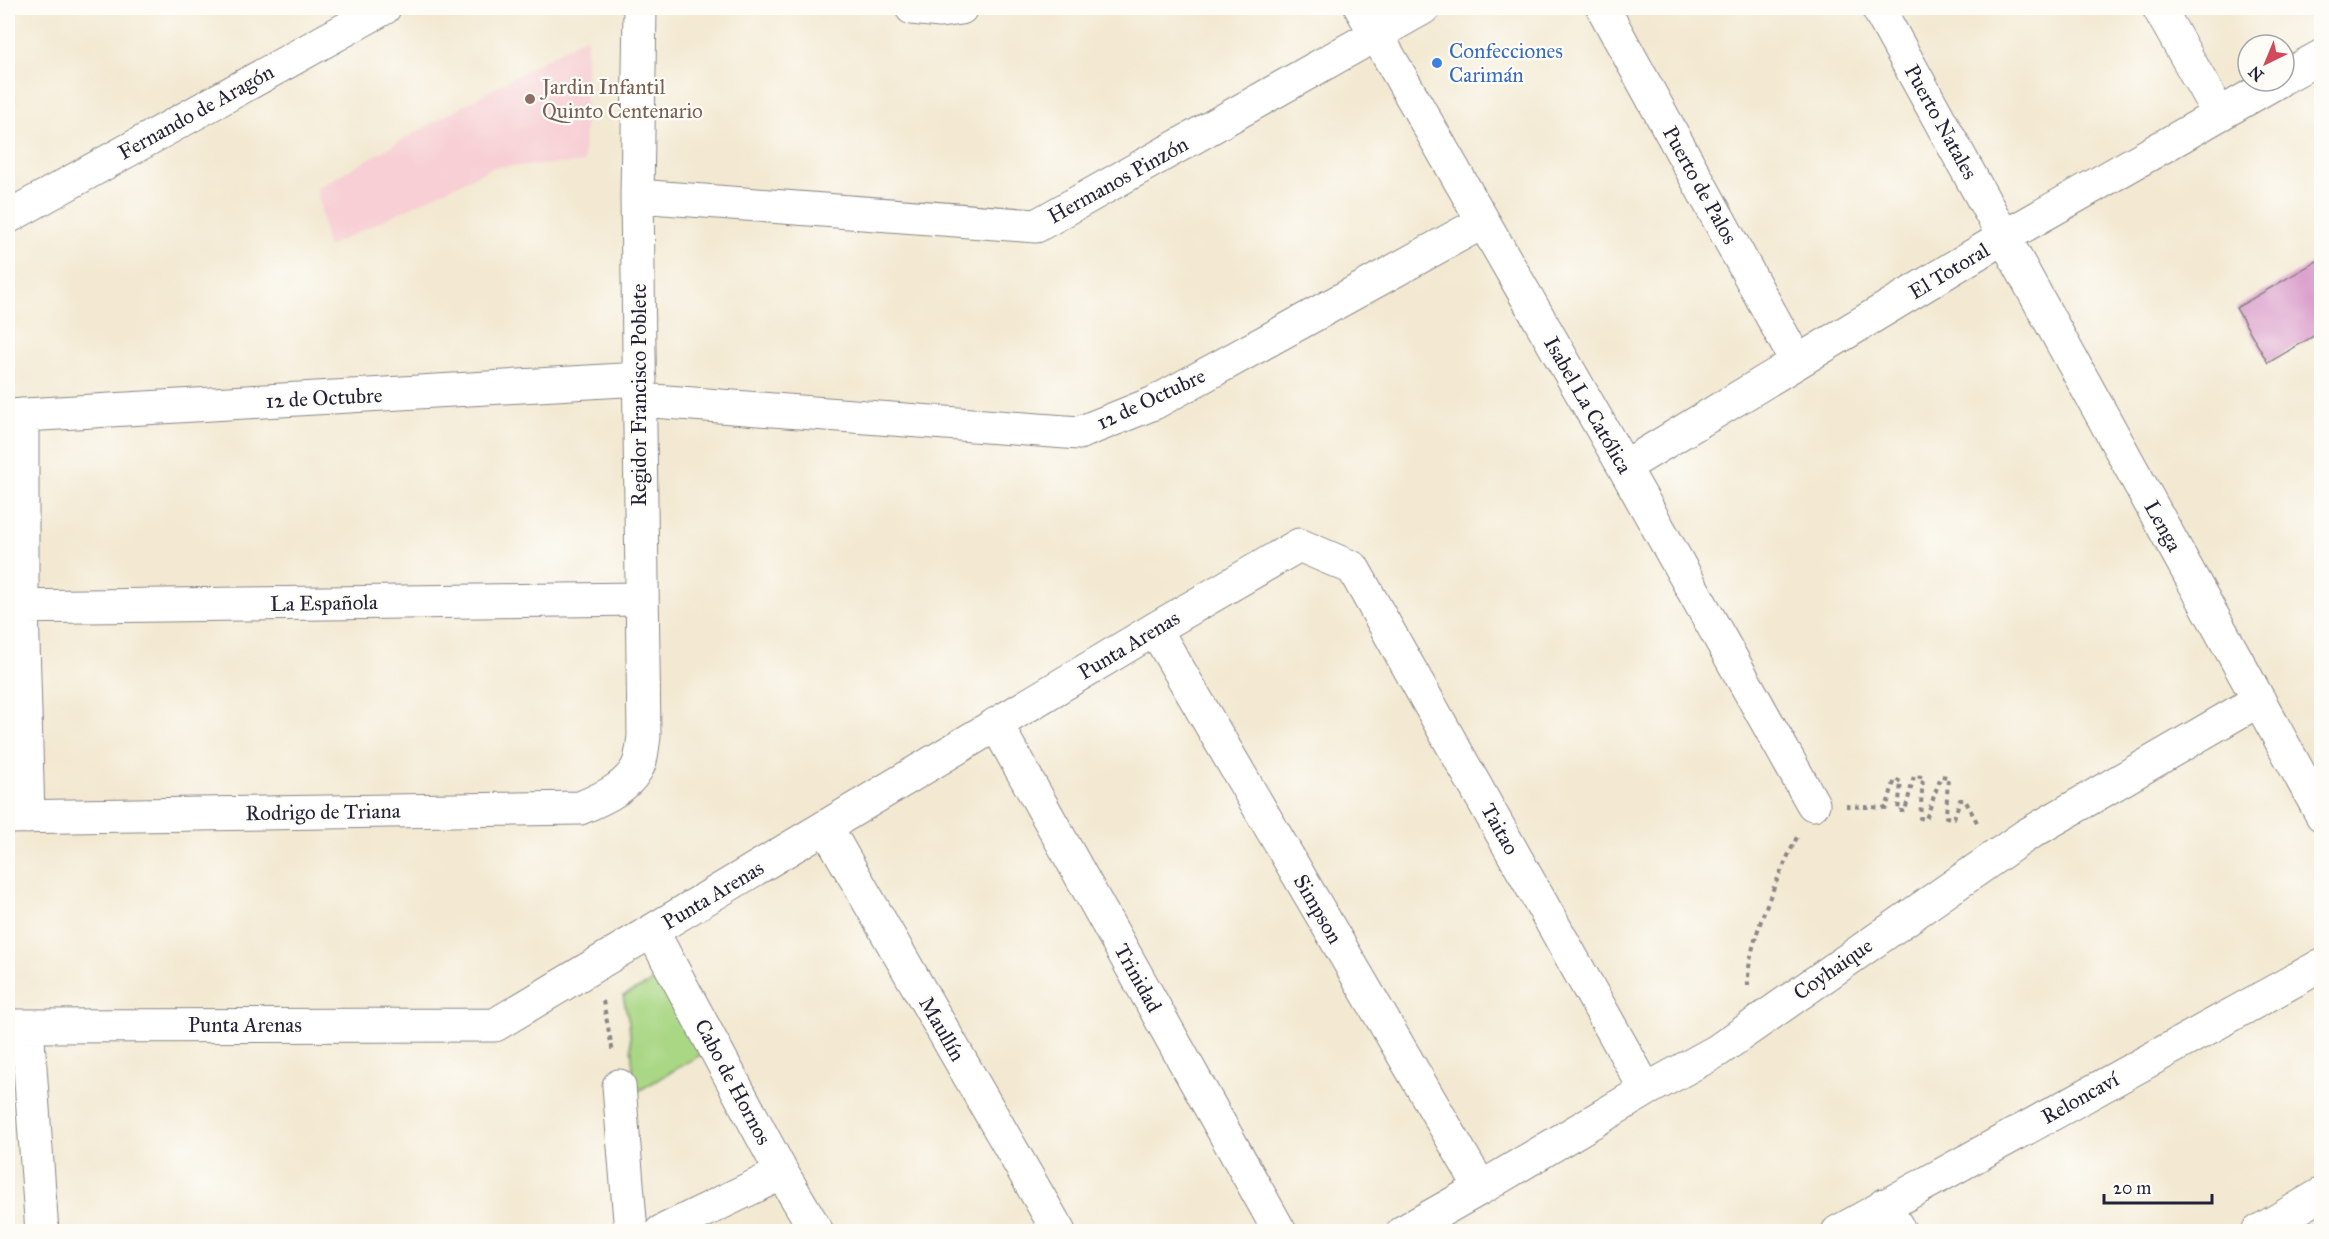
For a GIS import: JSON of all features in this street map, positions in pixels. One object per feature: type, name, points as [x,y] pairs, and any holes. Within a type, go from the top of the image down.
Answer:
[{"type":"street","name":"Fernando de Aragón","points":[[8,217],[384,8]]},
{"type":"street","name":"Regidor Francisco Poblete","points":[[628,778],[640,762],[644,736],[637,196],[640,8]]},
{"type":"street","points":[[912,8],[940,11],[961,8]]},
{"type":"street","name":"Hermanos Pinzón","points":[[637,196],[1036,226],[1368,21],[1423,8]]},
{"type":"street","name":"Puerto de Palos","points":[[1604,8],[1797,362]]},
{"type":"street","name":"Puerto Natales","points":[[1878,8],[2004,237]]},
{"type":"street","points":[[2158,8],[2219,114]]},
{"type":"street","name":"Isabel La Católica","points":[[1368,21],[1814,804]]},
{"type":"street","points":[[2296,70],[2322,56]]},
{"type":"street","name":"El Totoral","points":[[1624,467],[2004,237],[2257,93]]},
{"type":"street","name":"12 de Octubre","points":[[15,416],[640,389],[1079,433],[1154,403],[1483,222]]},
{"type":"street","name":"Lenga","points":[[2004,237],[2322,815]]},
{"type":"street","points":[[15,416],[18,817]]},
{"type":"street","name":"Punta Arenas","points":[[17,1026],[495,1025],[1299,545],[1353,568]]},
{"type":"street","name":"Taitao","points":[[1353,568],[1646,1090]]},
{"type":"street","name":"La Española","points":[[15,607],[641,599]]},
{"type":"street","name":"Simpson","points":[[1155,629],[1481,1188]]},
{"type":"street","name":"Coyhaique","points":[[1403,1232],[1646,1090],[1718,1051],[2025,836],[2259,700]]},
{"type":"street","name":"Trinidad","points":[[996,724],[1280,1232]]},
{"type":"street","name":"Rodrigo de Triana","points":[[18,817],[580,808],[610,795],[628,778]]},
{"type":"street","name":"Maullín","points":[[826,827],[1059,1232]]},
{"type":"street","name":"Cabo de Hornos","points":[[652,931],[782,1173],[817,1232]]},
{"type":"street","name":"Reloncaví","points":[[1838,1232],[1892,1218],[2322,965]]},
{"type":"street","points":[[17,1026],[42,1232]]},
{"type":"street","points":[[619,1086],[631,1232]]},
{"type":"street","points":[[662,1232],[782,1173]]},
{"type":"street","points":[[2258,1232],[2322,1194]]},
{"type":"path","points":[[1749,993],[1748,972],[1766,908],[1814,804],[1886,808],[1895,779],[1901,782],[1898,811],[1905,811],[1914,776],[1923,777],[1920,818],[1926,819],[1941,776],[1948,777],[1946,817],[1954,818],[1960,800],[1965,800],[1982,830]]},
{"type":"path","points":[[596,965],[619,1086]]},
{"type":"shaded area","name":"Jardin Infantil Quinto Centenario","points":[[587,36],[584,163],[494,167],[327,247],[317,188]]},
{"type":"green space","points":[[662,977],[702,1054],[635,1093],[629,1022],[623,996]]},
{"type":"building","points":[[2322,258],[2322,331],[2268,363],[2236,308]]},
{"type":"place","name":"Confecciones Carimán","points":[[1437,63]]},
{"type":"place","name":"Jardin Infantil Quinto Centenario","points":[[530,99]]}]
